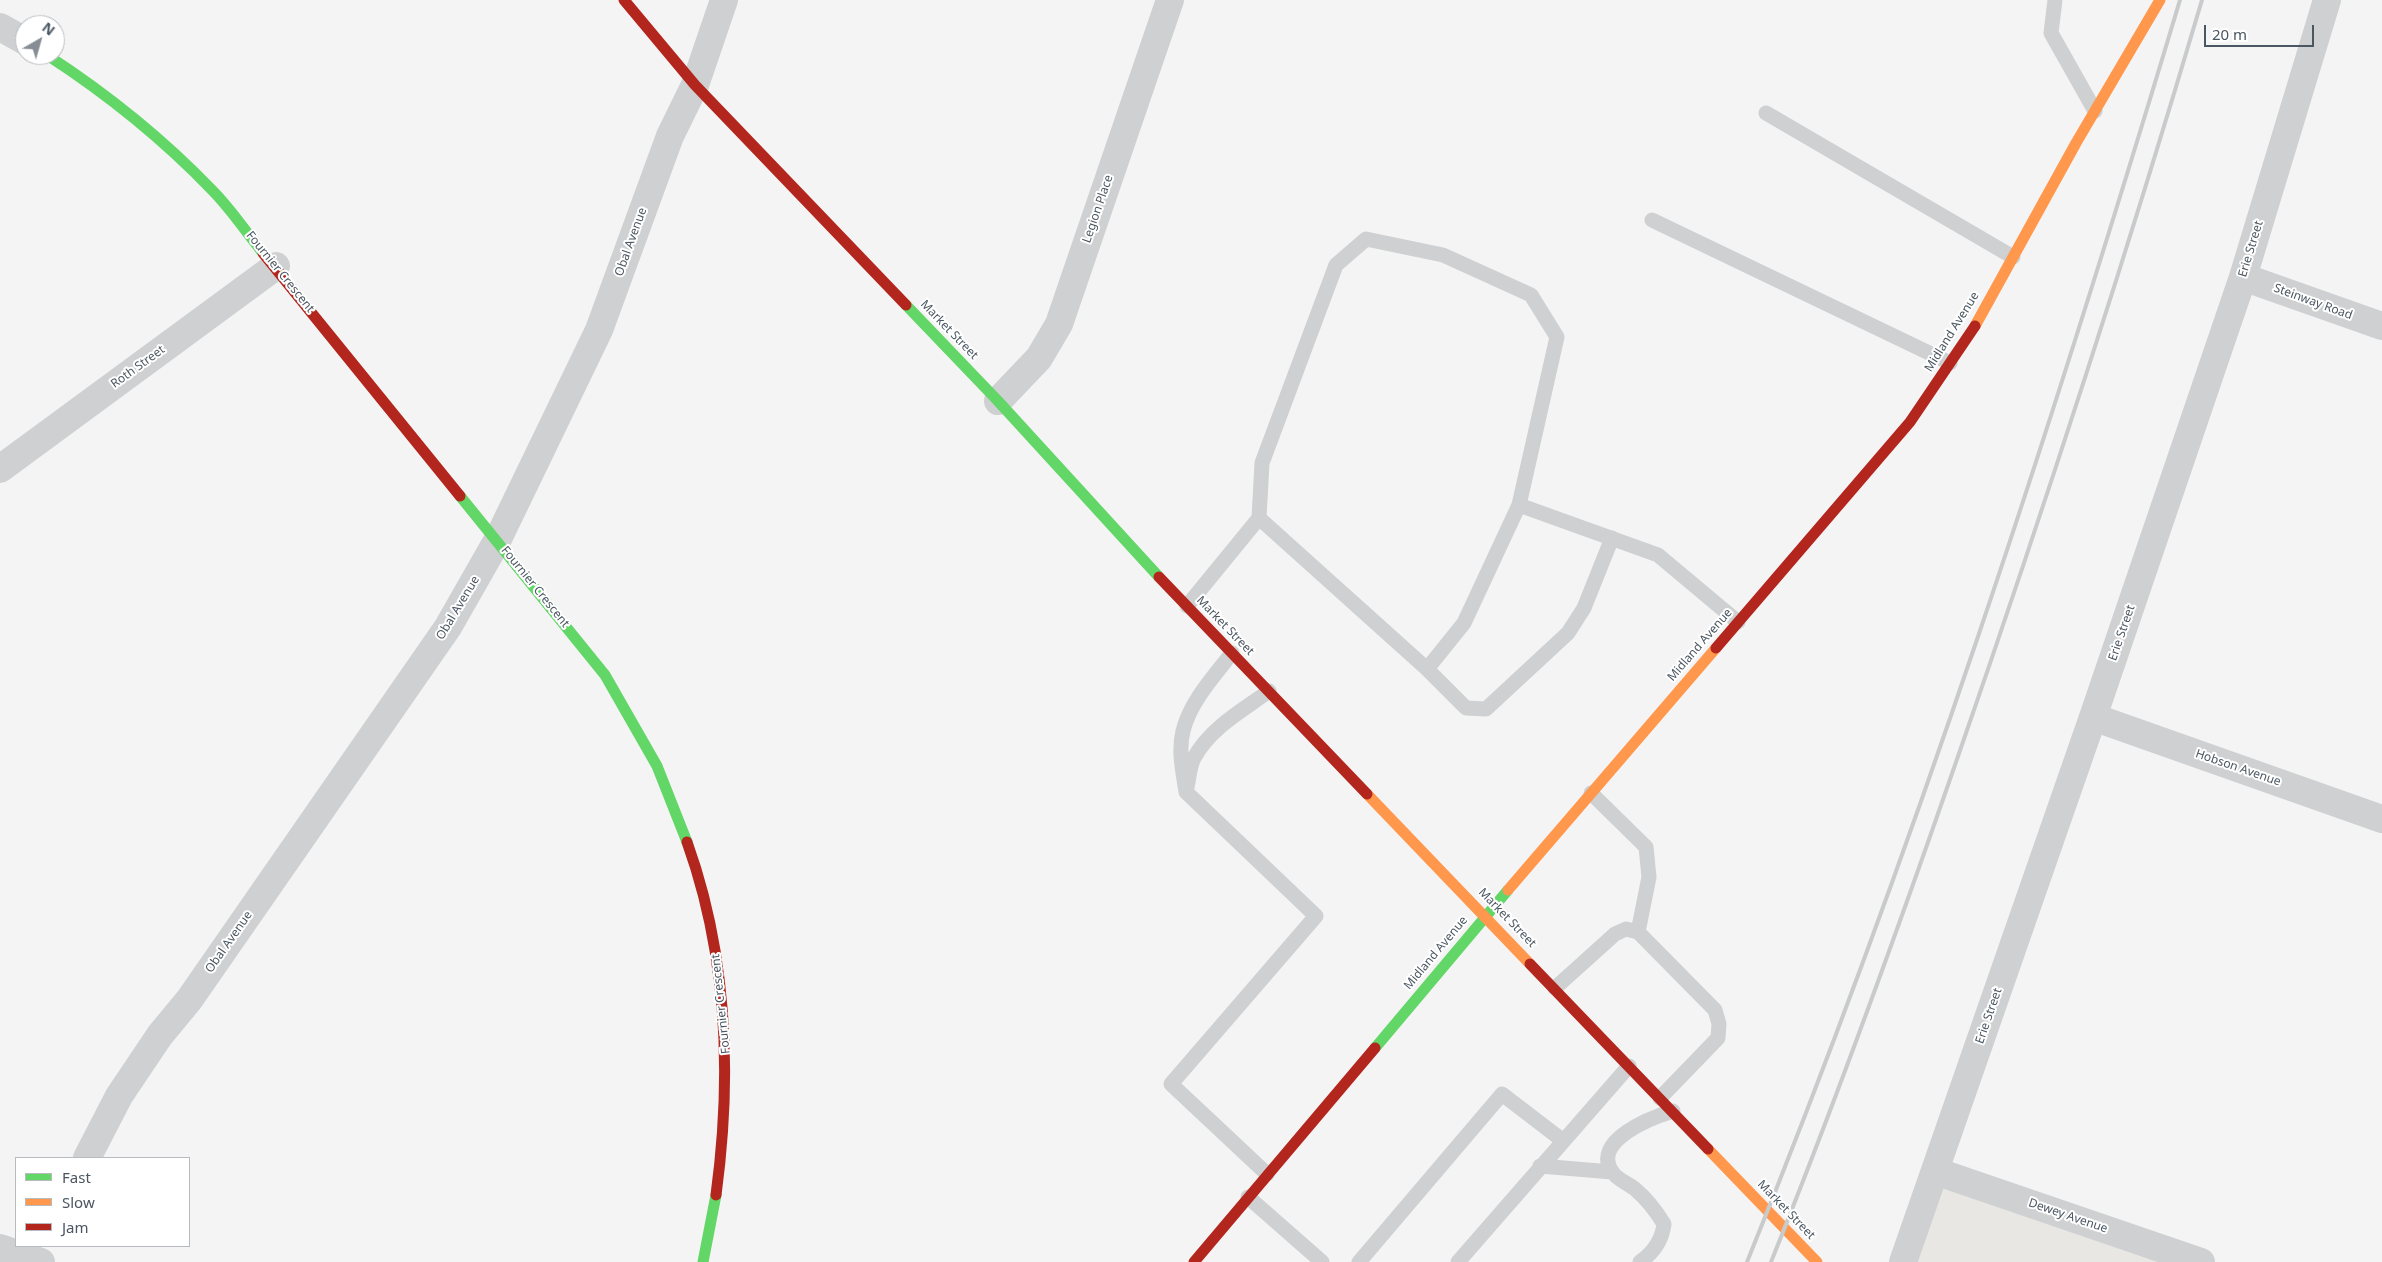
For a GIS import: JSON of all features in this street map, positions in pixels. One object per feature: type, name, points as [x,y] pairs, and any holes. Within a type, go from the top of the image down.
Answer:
[{"type":"street","name":"Market Street","points":[[624,0],[695,85],[998,401],[1186,606],[1673,1110],[1817,1262]]},
{"type":"street","name":"Obal Avenue","points":[[88,1157],[119,1096],[160,1035],[189,1000],[448,627],[497,541],[599,330],[670,136],[695,85],[724,0]]},
{"type":"street","name":"Legion Place","points":[[998,401],[1039,358],[1059,324],[1170,0]]},
{"type":"street","name":"Midland Avenue","points":[[1194,1262],[1591,792],[1910,422],[1972,331],[2095,111],[2160,0]]},
{"type":"street","name":"Erie Street","points":[[1903,1262],[2093,717],[2243,277],[2328,0]]},
{"type":"street","points":[[0,27],[15,35]]},
{"type":"street","name":"Fournier Crescent","points":[[64,65],[85,78],[163,141],[214,192],[276,266],[605,675],[633,721],[671,797],[700,880],[719,966],[727,1054],[726,1130],[716,1205],[703,1262]]},
{"type":"street","name":"Roth Street","points":[[0,469],[276,266]]},
{"type":"street","name":"Steinway Road","points":[[2243,277],[2382,326]]},
{"type":"street","name":"Hobson Avenue","points":[[2093,717],[2382,819]]},
{"type":"street","name":"Dewey Avenue","points":[[1934,1171],[2200,1262]]},
{"type":"street","points":[[48,1262],[54,1247]]},
{"type":"street","points":[[0,1248],[41,1262]]},
{"type":"lane","points":[[2055,0],[2051,33],[2095,111]]},
{"type":"lane","points":[[1766,113],[2013,257]]},
{"type":"lane","points":[[1652,220],[1950,363]]},
{"type":"lane","points":[[1186,606],[1259,518],[1262,463],[1336,265],[1366,239],[1443,255],[1531,295],[1557,337],[1519,505],[1464,623],[1427,670]]},
{"type":"lane","points":[[1519,505],[1658,554],[1738,622]]},
{"type":"lane","points":[[1259,518],[1427,670],[1466,708],[1486,709],[1568,633],[1584,608],[1612,538]]},
{"type":"lane","points":[[1232,653],[1196,701],[1183,730],[1181,757],[1186,792],[1316,916],[1170,1084],[1267,1174]]},
{"type":"lane","points":[[1186,792],[1193,759],[1204,742],[1225,722],[1269,691]]},
{"type":"lane","points":[[1591,792],[1646,847],[1649,877],[1638,932]]},
{"type":"lane","points":[[1555,988],[1616,934],[1626,929],[1638,932],[1715,1010],[1719,1024],[1718,1038],[1660,1098]]},
{"type":"lane","points":[[1458,1262],[1562,1140],[1629,1066]]},
{"type":"lane","points":[[1359,1262],[1502,1094],[1562,1140]]},
{"type":"lane","points":[[1612,1172],[1609,1160],[1611,1148],[1619,1138],[1633,1126],[1673,1110]]},
{"type":"lane","points":[[1540,1166],[1612,1172],[1650,1204],[1664,1224],[1663,1232],[1655,1248],[1640,1262]]},
{"type":"lane","points":[[1248,1197],[1322,1262]]},
{"type":"shaded area","points":[[1939,1180],[2165,1262],[1907,1262]]},
{"type":"railway","points":[[1747,1262],[1808,1107],[1924,794],[2031,478],[2180,0]]},
{"type":"railway","points":[[1771,1262],[1866,1015],[1988,670],[2114,288],[2202,0]]},
{"type":"traffic: fast","points":[[62,65],[113,101],[174,153],[219,197],[263,253]]},
{"type":"traffic: fast","points":[[906,305],[998,401],[1159,577]]},
{"type":"traffic: fast","points":[[460,496],[605,675],[657,766],[687,842]]},
{"type":"traffic: fast","points":[[1375,1048],[1508,890]]},
{"type":"traffic: fast","points":[[703,1262],[716,1195]]},
{"type":"traffic: slow","points":[[1975,326],[2076,143],[2160,0]]},
{"type":"traffic: slow","points":[[1508,890],[1716,648]]},
{"type":"traffic: slow","points":[[1367,794],[1530,964]]},
{"type":"traffic: slow","points":[[1708,1149],[1817,1262]]},
{"type":"traffic: jam","points":[[624,0],[695,85],[906,305]]},
{"type":"traffic: jam","points":[[263,253],[460,496]]},
{"type":"traffic: jam","points":[[1716,648],[1910,422],[1975,326]]},
{"type":"traffic: jam","points":[[1159,577],[1367,794]]},
{"type":"traffic: jam","points":[[687,842],[701,885],[711,929],[723,1017],[725,1061],[724,1106],[716,1195]]},
{"type":"traffic: jam","points":[[1530,964],[1708,1149]]},
{"type":"traffic: jam","points":[[1194,1262],[1375,1048]]}]
